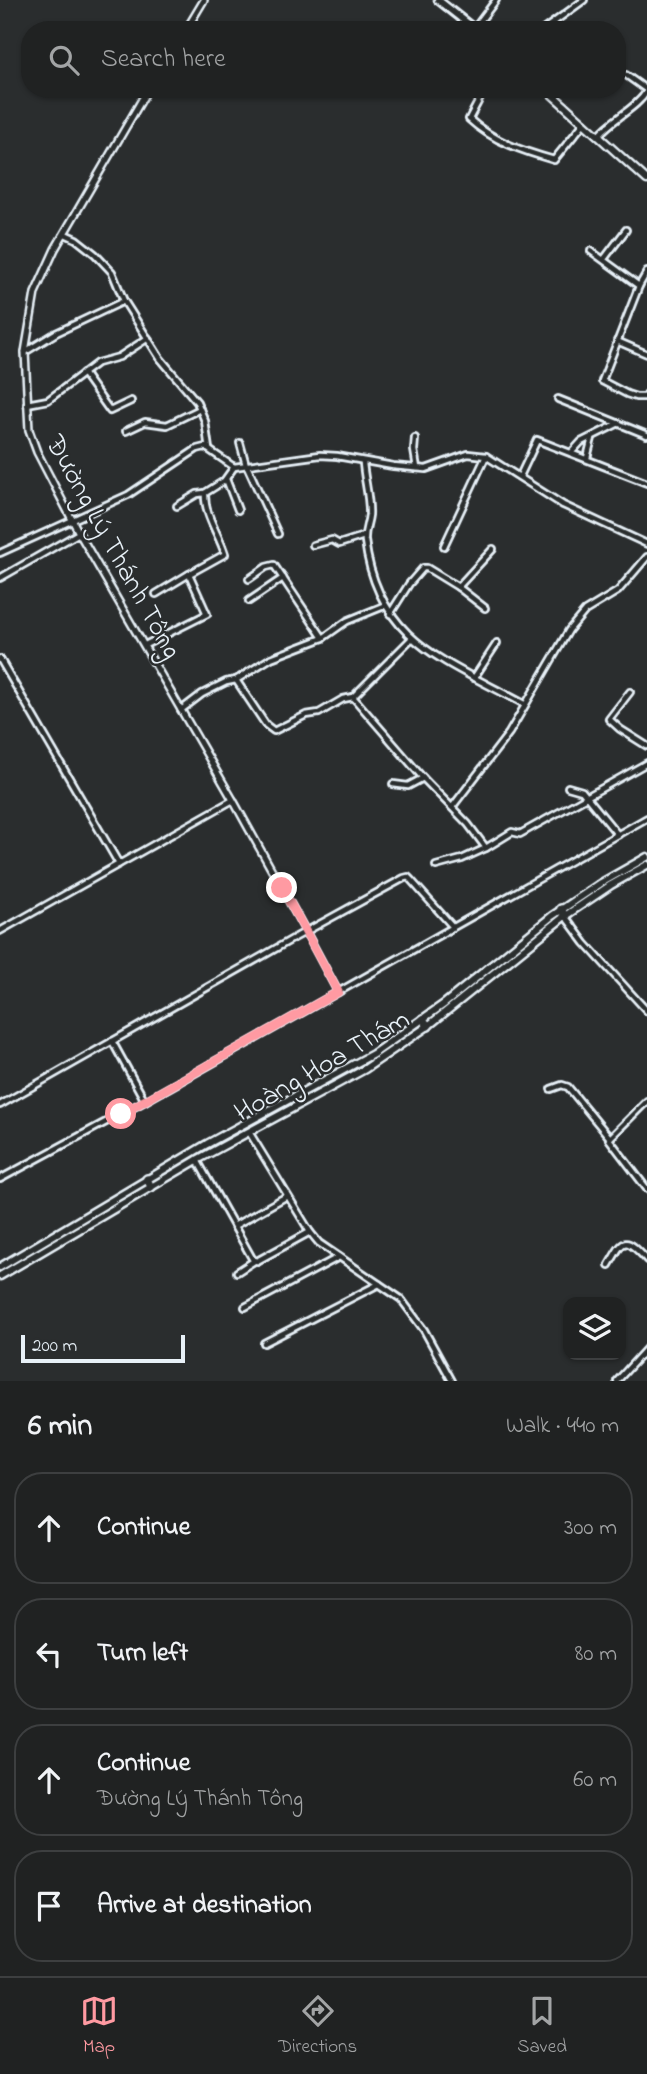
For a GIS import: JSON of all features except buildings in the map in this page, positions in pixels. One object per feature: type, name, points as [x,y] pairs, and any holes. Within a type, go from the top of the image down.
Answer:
[{"type":"main road","points":[[438,0],[466,21]]},
{"type":"main road","points":[[556,98],[647,180]]},
{"type":"main road","name":"Hoàng Hoa Thám","points":[[0,1276],[149,1183],[365,1069],[563,912],[647,857]]},
{"type":"main road","name":"Hoàng Hoa Thám","points":[[563,912],[647,865]]},
{"type":"main road","name":"Hoàng Hoa Thám","points":[[0,1267],[425,1023]]},
{"type":"street","points":[[191,21],[204,0]]},
{"type":"street","points":[[445,0],[453,11]]},
{"type":"street","points":[[482,21],[496,0]]},
{"type":"street","points":[[555,21],[584,0]]},
{"type":"street","points":[[599,135],[609,122],[646,93],[626,75]]},
{"type":"street","name":"Đường Lý Thánh Tông","points":[[143,98],[65,234],[35,293],[25,352],[29,430],[37,452],[79,533],[306,932]]},
{"type":"street","points":[[480,98],[469,119],[481,130],[521,151],[554,160],[584,123]]},
{"type":"street","points":[[604,259],[626,230]]},
{"type":"street","points":[[65,234],[76,239],[106,265],[124,301],[168,370],[200,409],[209,438],[209,449]]},
{"type":"street","points":[[592,251],[639,286]]},
{"type":"street","points":[[647,272],[602,381],[636,397],[646,397],[647,394]]},
{"type":"street","points":[[25,352],[55,333],[124,301]]},
{"type":"street","points":[[26,404],[48,400],[97,363],[119,357],[148,338]]},
{"type":"street","points":[[617,341],[647,354]]},
{"type":"street","points":[[83,373],[110,411],[131,401]]},
{"type":"street","points":[[558,399],[647,435]]},
{"type":"street","points":[[126,430],[145,422],[167,425],[200,409]]},
{"type":"street","points":[[571,453],[575,446],[619,423]]},
{"type":"street","points":[[587,458],[592,437]]},
{"type":"street","points":[[415,438],[417,468]]},
{"type":"street","points":[[520,476],[537,440],[647,483]]},
{"type":"street","points":[[240,443],[247,466],[278,534]]},
{"type":"street","points":[[0,553],[128,495],[197,449],[205,447],[233,467],[320,456],[425,469],[468,454],[486,456],[563,505],[647,544]]},
{"type":"street","points":[[444,546],[486,456]]},
{"type":"street","points":[[363,462],[369,517],[365,536],[372,576],[390,614],[411,639],[436,658],[524,705]]},
{"type":"street","points":[[177,506],[197,494],[205,493],[226,479],[233,467]]},
{"type":"street","points":[[226,479],[238,510]]},
{"type":"street","points":[[156,594],[225,554],[211,522],[205,493]]},
{"type":"street","points":[[0,578],[79,533]]},
{"type":"street","points":[[313,545],[332,540],[340,544],[365,536]]},
{"type":"street","points":[[458,587],[493,549]]},
{"type":"street","points":[[453,806],[509,733],[573,624],[585,611],[618,591],[647,557]]},
{"type":"street","points":[[249,579],[272,564],[323,638]]},
{"type":"street","points":[[390,614],[423,568],[458,587],[485,608]]},
{"type":"street","points":[[145,645],[207,614],[189,574]]},
{"type":"street","points":[[249,601],[283,578]]},
{"type":"street","points":[[181,710],[202,694],[236,680],[271,658],[323,638],[346,621],[385,606]]},
{"type":"street","points":[[236,680],[266,725],[274,731],[353,696],[411,639]]},
{"type":"street","points":[[474,678],[497,643]]},
{"type":"street","points":[[0,659],[119,864]]},
{"type":"street","points":[[630,692],[609,719],[647,746]]},
{"type":"street","points":[[353,696],[423,778],[453,806],[486,848]]},
{"type":"street","points":[[436,866],[462,859],[512,832],[520,834],[647,763]]},
{"type":"street","points":[[393,784],[408,786],[423,778]]},
{"type":"street","points":[[568,787],[579,789],[618,835]]},
{"type":"street","points":[[0,931],[233,800]]},
{"type":"street","points":[[0,1179],[145,1101],[647,817]]},
{"type":"street","points":[[0,1105],[408,877],[453,927]]},
{"type":"street","points":[[563,912],[585,943],[647,1011]]},
{"type":"street","points":[[306,932],[338,992]]},
{"type":"street","points":[[112,1041],[145,1101]]},
{"type":"street","points":[[551,1090],[564,1085],[568,1087],[647,1189]]},
{"type":"street","points":[[610,1138],[647,1101]]},
{"type":"street","points":[[250,1132],[310,1232],[319,1243],[401,1298],[424,1331],[452,1381]]},
{"type":"street","points":[[197,1160],[255,1261]]},
{"type":"street","points":[[234,1226],[287,1196]]},
{"type":"street","points":[[237,1272],[310,1232]]},
{"type":"street","points":[[609,1265],[618,1246],[623,1244],[633,1245],[647,1260]]},
{"type":"street","points":[[245,1307],[339,1257]]},
{"type":"street","points":[[264,1343],[379,1284]]},
{"type":"street","points":[[617,1381],[647,1348]]},
{"type":"route","points":[[121,1114],[338,992],[282,888]]}]
